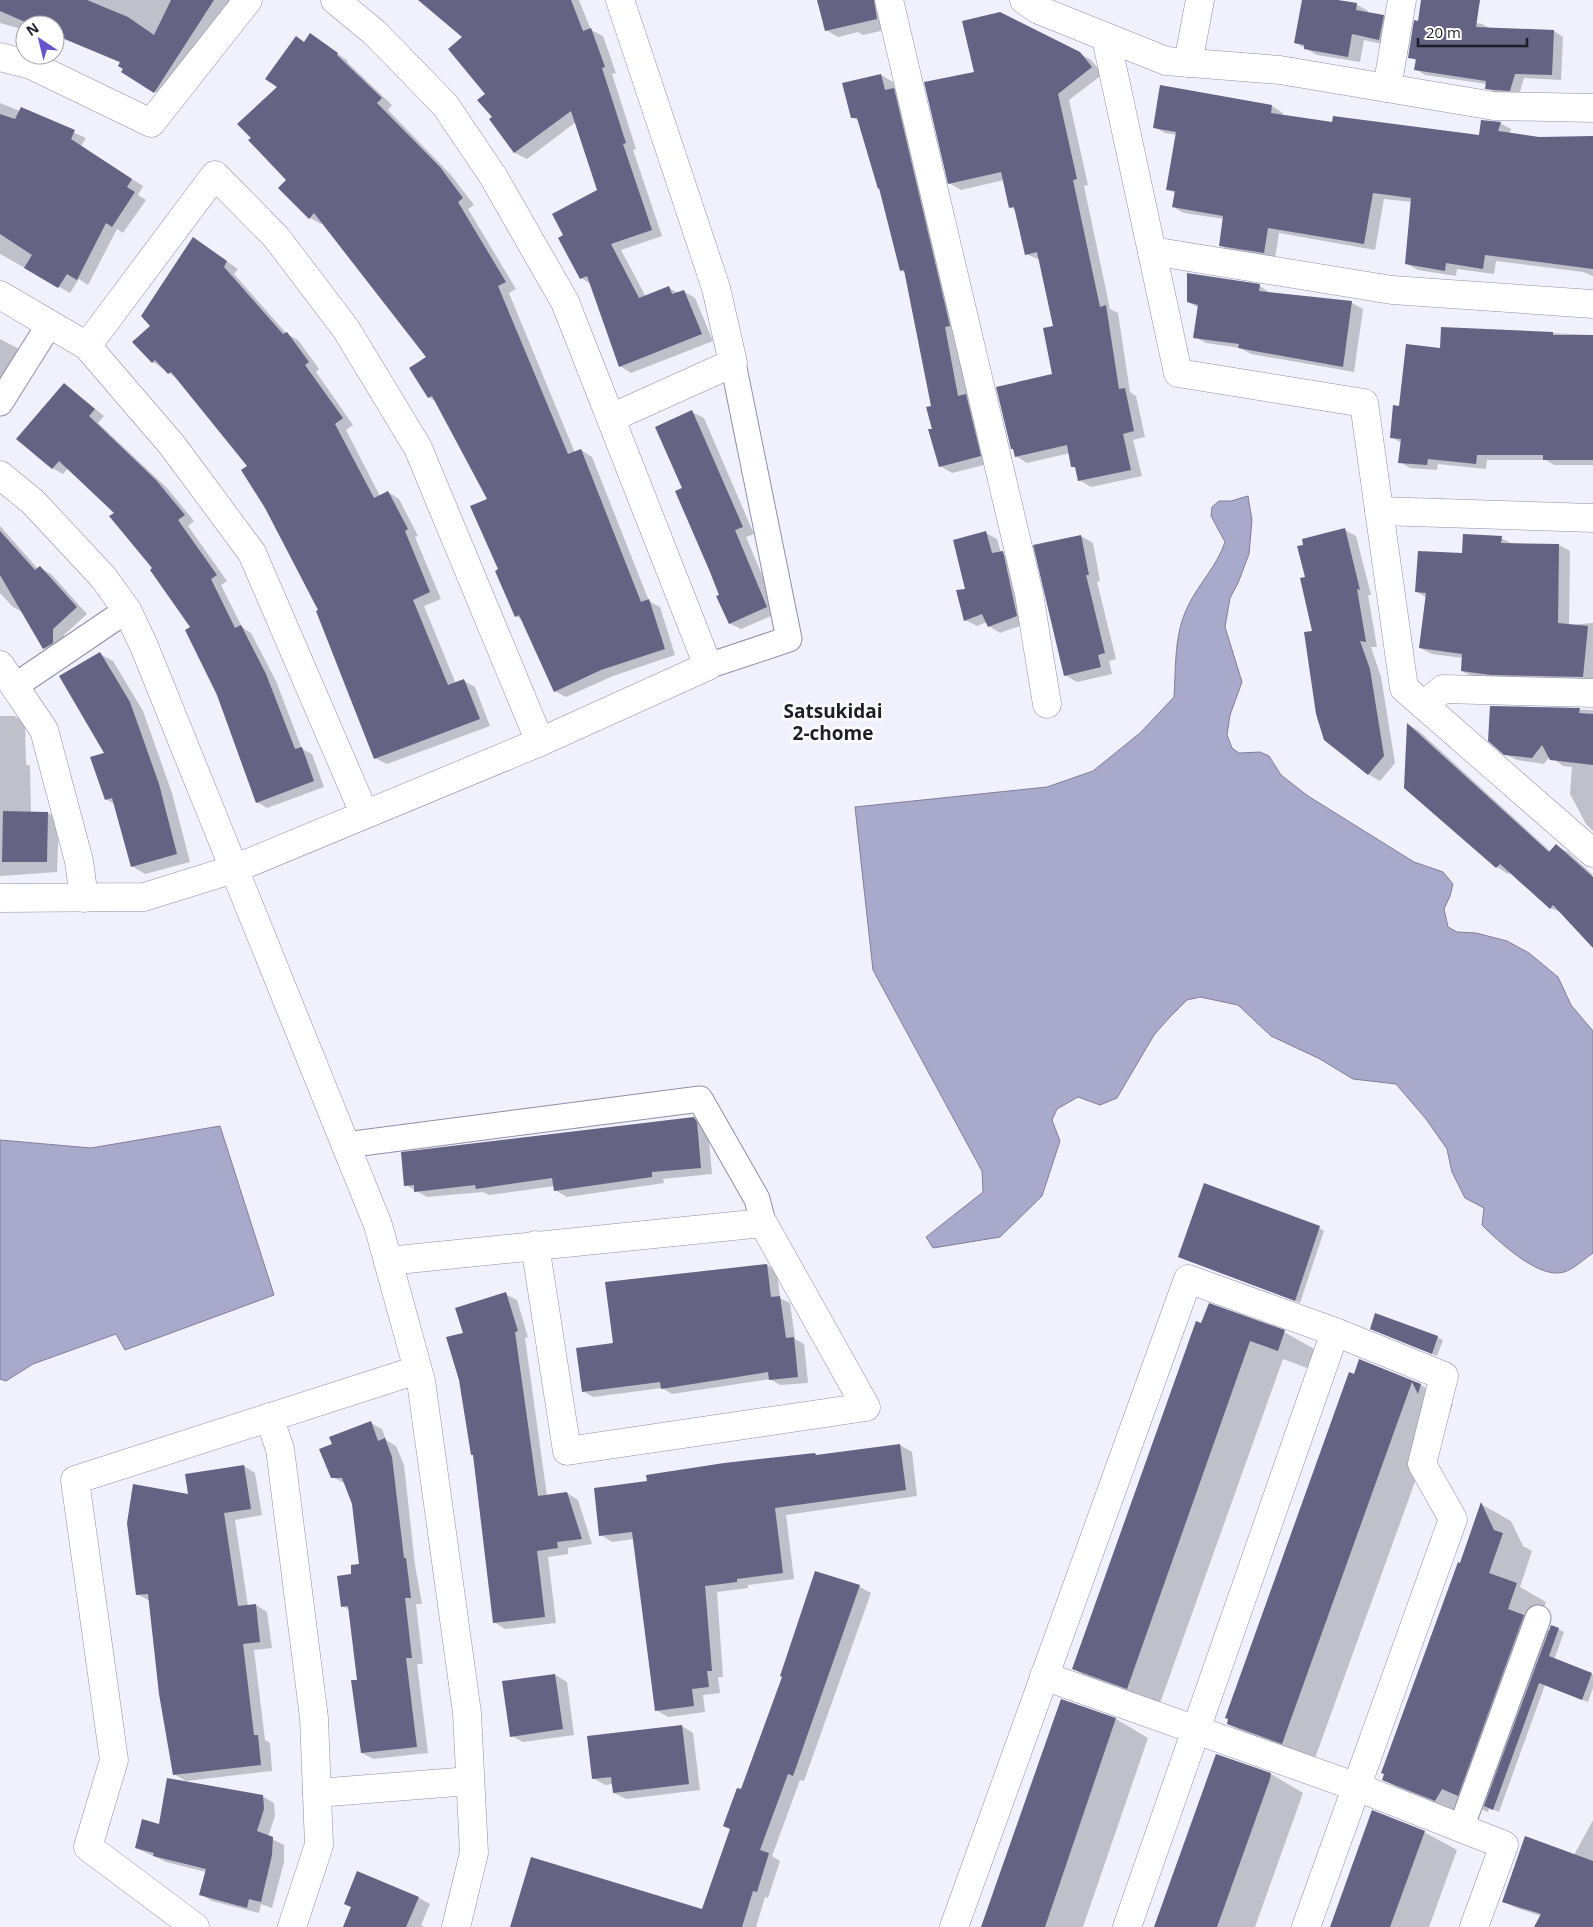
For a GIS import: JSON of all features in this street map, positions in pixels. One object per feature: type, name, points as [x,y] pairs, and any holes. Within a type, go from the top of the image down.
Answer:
[{"type":"street","points":[[0,57],[32,65],[151,124],[248,0]]},
{"type":"street","points":[[336,0],[375,33],[445,105],[493,176],[565,302],[708,666]]},
{"type":"street","points":[[0,898],[144,897],[234,869],[540,742],[708,666],[789,639],[733,362],[716,288],[620,0]]},
{"type":"street","points":[[889,0],[1029,594],[1047,704]]},
{"type":"street","points":[[1024,0],[1039,10],[1166,61],[1280,70],[1494,106],[1593,108]]},
{"type":"street","points":[[1188,63],[1200,0]]},
{"type":"street","points":[[1387,88],[1402,0]]},
{"type":"street","points":[[1106,38],[1178,373],[1364,403],[1404,688],[1593,854]]},
{"type":"street","points":[[87,346],[215,175],[276,238],[346,329],[418,448],[540,742]]},
{"type":"street","points":[[1152,252],[1392,290],[1593,304]]},
{"type":"street","points":[[0,295],[87,346],[172,445],[252,553],[364,814]]},
{"type":"street","points":[[0,402],[49,325]]},
{"type":"street","points":[[611,418],[733,362]]},
{"type":"street","points":[[0,476],[33,502],[91,563],[127,610],[144,646],[378,1224],[417,1370],[467,1713],[474,1853],[456,1927]]},
{"type":"street","points":[[1379,512],[1593,518]]},
{"type":"street","points":[[84,898],[79,861],[44,730],[7,675],[127,610]]},
{"type":"street","points":[[1424,705],[1443,689],[1593,694]]},
{"type":"street","points":[[346,1144],[700,1100],[757,1199],[763,1223],[866,1407],[567,1451],[535,1245]]},
{"type":"street","points":[[388,1260],[763,1223]]},
{"type":"street","points":[[954,1927],[1188,1279],[1335,1332],[1444,1376],[1422,1464],[1453,1519],[1306,1927]]},
{"type":"street","points":[[1127,1927],[1335,1332]]},
{"type":"street","points":[[194,1927],[88,1847],[114,1760],[75,1480],[417,1370]]},
{"type":"street","points":[[269,1417],[282,1458],[314,1718],[319,1845],[292,1927]]},
{"type":"street","points":[[1461,1828],[1538,1618]]},
{"type":"street","points":[[1044,1676],[1357,1787],[1504,1845],[1474,1927]]},
{"type":"street","points":[[317,1793],[470,1781]]},
{"type":"water","points":[[1248,496],[1252,520],[1249,554],[1230,598],[1225,627],[1242,682],[1230,715],[1227,735],[1232,748],[1239,753],[1260,752],[1269,756],[1281,775],[1308,796],[1414,862],[1443,872],[1453,884],[1444,909],[1448,927],[1457,932],[1476,933],[1507,941],[1529,953],[1558,977],[1571,1005],[1593,1031],[1593,1253],[1568,1271],[1554,1273],[1531,1265],[1508,1249],[1482,1225],[1484,1208],[1465,1198],[1452,1172],[1447,1149],[1426,1119],[1396,1084],[1353,1079],[1320,1059],[1271,1036],[1238,1005],[1200,997],[1187,1000],[1154,1035],[1117,1098],[1100,1105],[1078,1097],[1057,1109],[1052,1120],[1060,1141],[1042,1196],[1000,1237],[933,1248],[926,1237],[983,1192],[982,1171],[873,970],[855,807],[1047,787],[1093,771],[1140,733],[1174,697],[1176,650],[1183,617],[1192,598],[1222,551],[1225,542],[1211,516],[1212,507],[1219,501],[1231,501]]},
{"type":"water","points":[[220,1126],[274,1295],[125,1350],[116,1334],[33,1364],[6,1381],[0,1379],[0,1140],[91,1148]]},
{"type":"building","points":[[0,0],[87,0],[128,17],[154,35],[171,0],[214,0],[154,93],[121,72],[123,69],[118,66],[120,62],[65,39],[65,15],[15,15],[15,18],[0,11]]},
{"type":"building","points":[[418,0],[571,0],[583,31],[591,28],[605,67],[602,68],[626,143],[623,144],[652,230],[611,244],[639,298],[669,286],[672,294],[684,290],[702,334],[619,367],[587,276],[580,279],[558,238],[563,235],[552,214],[597,190],[571,111],[514,153],[489,119],[492,117],[477,100],[485,94],[448,49],[462,37]]},
{"type":"building","points":[[817,0],[874,0],[877,19],[825,31]]},
{"type":"building","points":[[1302,0],[1338,0],[1357,3],[1356,10],[1384,15],[1379,40],[1352,34],[1348,57],[1304,49],[1304,45],[1294,43]]},
{"type":"building","points":[[1421,0],[1480,0],[1476,27],[1554,30],[1552,75],[1515,74],[1510,91],[1485,89],[1486,81],[1414,70],[1416,59],[1408,58],[1414,20],[1418,21]]},
{"type":"building","points":[[1000,12],[1080,52],[1092,67],[1058,94],[1077,179],[1073,180],[1100,307],[1106,305],[1119,389],[1125,388],[1134,431],[1123,434],[1131,470],[1078,481],[1075,467],[1071,467],[1067,445],[1015,457],[1013,449],[1011,449],[996,387],[1052,374],[1043,328],[1053,326],[1037,252],[1025,255],[1014,207],[1009,208],[1001,172],[948,184],[924,82],[974,72],[962,21]]},
{"type":"building","points":[[310,33],[338,53],[337,55],[382,98],[377,103],[440,167],[463,198],[458,202],[506,282],[498,286],[568,454],[581,449],[641,602],[649,599],[665,649],[601,670],[554,692],[519,615],[515,617],[495,571],[498,569],[470,506],[487,499],[432,396],[428,398],[409,368],[426,357],[314,213],[309,219],[278,188],[286,180],[248,140],[251,138],[237,124],[277,87],[265,79],[296,36],[304,42]]},
{"type":"building","points":[[881,74],[885,90],[894,88],[950,326],[945,327],[958,396],[966,394],[981,456],[939,467],[928,429],[932,429],[926,407],[931,406],[904,270],[900,271],[879,188],[857,118],[851,118],[842,83]]},
{"type":"building","points":[[1160,85],[1272,105],[1271,113],[1332,122],[1333,116],[1479,135],[1481,120],[1501,122],[1498,131],[1539,137],[1593,136],[1593,269],[1485,255],[1483,269],[1446,263],[1445,271],[1405,264],[1411,198],[1373,193],[1364,244],[1268,228],[1264,253],[1219,246],[1223,216],[1172,207],[1175,191],[1166,190],[1176,132],[1153,128]]},
{"type":"building","points":[[21,107],[75,130],[71,139],[132,179],[127,187],[135,192],[112,227],[106,223],[77,280],[67,274],[58,288],[24,268],[32,255],[0,234],[0,114],[15,119]]},
{"type":"building","points":[[193,237],[227,261],[224,267],[283,334],[287,332],[309,362],[305,365],[343,418],[335,424],[374,498],[388,491],[408,529],[405,531],[430,592],[413,600],[448,685],[464,679],[480,719],[374,759],[316,611],[318,610],[265,508],[241,470],[247,466],[171,372],[168,374],[155,360],[152,363],[132,342],[150,326],[141,316]]},
{"type":"building","points":[[1187,273],[1260,284],[1259,291],[1352,301],[1343,367],[1238,348],[1239,344],[1193,338],[1198,305],[1187,302]]},
{"type":"building","points":[[1441,327],[1553,332],[1553,335],[1593,335],[1593,460],[1543,460],[1543,455],[1477,455],[1476,464],[1428,459],[1427,465],[1398,463],[1401,439],[1390,438],[1393,405],[1399,406],[1406,344],[1440,348]]},
{"type":"building","points":[[64,383],[95,409],[89,416],[156,480],[185,515],[178,520],[217,575],[211,579],[235,628],[241,625],[266,674],[295,749],[302,747],[314,781],[256,803],[217,695],[185,630],[190,627],[150,570],[152,568],[109,516],[114,513],[59,461],[52,469],[16,439]]},
{"type":"building","points":[[692,410],[743,527],[735,530],[767,607],[729,624],[716,596],[719,595],[710,572],[675,491],[682,488],[655,427]]},
{"type":"building","points":[[1345,528],[1360,590],[1357,589],[1366,642],[1360,641],[1370,669],[1384,756],[1368,775],[1324,740],[1316,714],[1304,632],[1312,631],[1300,578],[1305,577],[1297,546],[1303,545],[1302,539]]},
{"type":"building","points":[[0,531],[35,570],[40,566],[77,607],[53,629],[53,643],[43,649],[0,575]]},
{"type":"building","points":[[986,531],[992,553],[1003,551],[1017,616],[988,627],[982,614],[964,621],[956,590],[965,589],[953,540]]},
{"type":"building","points":[[1463,534],[1502,536],[1501,543],[1559,544],[1558,623],[1588,626],[1583,677],[1491,675],[1461,671],[1462,654],[1419,648],[1426,593],[1415,592],[1418,551],[1462,553]]},
{"type":"building","points":[[1081,535],[1089,575],[1086,575],[1105,653],[1098,655],[1101,667],[1064,676],[1033,545]]},
{"type":"building","points":[[100,652],[130,702],[159,784],[177,854],[131,867],[112,798],[105,800],[90,757],[104,753],[59,676]]},
{"type":"building","points":[[1490,706],[1580,708],[1579,713],[1593,714],[1593,765],[1550,760],[1542,745],[1532,758],[1504,755],[1488,741]]},
{"type":"building","points":[[1407,723],[1549,852],[1556,844],[1593,877],[1593,948],[1553,905],[1550,909],[1500,864],[1496,868],[1404,788]]},
{"type":"building","points":[[3,811],[48,812],[47,862],[2,862]]},
{"type":"building","points":[[694,1117],[697,1122],[701,1168],[652,1172],[652,1177],[554,1191],[552,1178],[476,1189],[475,1185],[414,1192],[414,1185],[404,1186],[401,1152]]},
{"type":"building","points":[[1204,1183],[1320,1226],[1295,1301],[1178,1257]]},
{"type":"building","points":[[767,1264],[771,1297],[780,1296],[786,1338],[794,1337],[798,1377],[769,1380],[768,1372],[661,1389],[660,1382],[582,1392],[576,1348],[613,1343],[605,1282]]},
{"type":"building","points":[[506,1292],[518,1331],[515,1332],[538,1496],[567,1492],[582,1539],[557,1542],[558,1548],[537,1551],[545,1617],[493,1623],[473,1455],[471,1455],[459,1380],[446,1337],[463,1333],[455,1308]]},
{"type":"building","points":[[1209,1303],[1285,1330],[1278,1351],[1250,1341],[1127,1689],[1072,1669],[1196,1321],[1201,1323]]},
{"type":"building","points":[[1375,1313],[1438,1336],[1432,1354],[1370,1329]]},
{"type":"building","points":[[1359,1359],[1421,1384],[1418,1394],[1412,1382],[1282,1744],[1227,1724],[1228,1719],[1225,1718],[1349,1372],[1354,1374]]},
{"type":"building","points":[[371,1421],[378,1441],[385,1438],[392,1457],[404,1558],[406,1558],[411,1598],[405,1598],[412,1658],[406,1658],[417,1747],[361,1753],[351,1680],[357,1680],[348,1606],[341,1607],[337,1576],[351,1574],[351,1565],[359,1564],[352,1504],[342,1478],[331,1478],[319,1449],[332,1444],[329,1437]]},
{"type":"building","points":[[900,1444],[906,1490],[775,1508],[783,1573],[737,1579],[737,1582],[705,1586],[712,1671],[707,1671],[709,1687],[692,1689],[694,1706],[655,1711],[632,1532],[599,1536],[594,1488],[647,1481],[646,1475],[724,1463],[815,1453],[816,1455]]},
{"type":"building","points":[[244,1465],[251,1509],[224,1513],[238,1606],[256,1604],[260,1642],[243,1644],[254,1735],[258,1735],[261,1765],[173,1775],[159,1694],[148,1594],[136,1595],[127,1523],[133,1484],[188,1494],[185,1474]]},
{"type":"building","points":[[1481,1502],[1494,1530],[1503,1533],[1489,1573],[1517,1583],[1508,1609],[1524,1615],[1458,1796],[1442,1789],[1435,1801],[1382,1780],[1384,1774],[1381,1773]]},
{"type":"building","points":[[815,1571],[860,1585],[793,1776],[788,1774],[760,1850],[769,1853],[757,1892],[753,1891],[742,1927],[510,1927],[531,1857],[702,1909],[730,1829],[723,1826],[737,1788],[741,1789],[782,1677],[780,1676]]},
{"type":"building","points":[[1551,1625],[1559,1628],[1549,1656],[1592,1673],[1582,1700],[1539,1683],[1493,1810],[1484,1806]]},
{"type":"building","points":[[555,1674],[563,1729],[510,1737],[502,1681]]},
{"type":"building","points":[[1061,1699],[1116,1718],[1045,1927],[981,1927]]},
{"type":"building","points":[[682,1725],[689,1784],[613,1793],[611,1777],[592,1779],[587,1736]]},
{"type":"building","points":[[1216,1754],[1271,1773],[1217,1927],[1154,1927]]},
{"type":"building","points":[[167,1778],[263,1795],[264,1809],[257,1831],[273,1837],[272,1855],[261,1902],[249,1899],[247,1908],[199,1895],[206,1869],[153,1856],[154,1853],[135,1848],[142,1819],[159,1824]]},
{"type":"building","points":[[1372,1810],[1425,1831],[1390,1927],[1330,1927]]},
{"type":"building","points":[[1525,1836],[1593,1861],[1593,1927],[1534,1927],[1541,1914],[1502,1902]]},
{"type":"building","points":[[357,1871],[419,1897],[406,1927],[343,1927],[351,1907],[344,1904]]},
{"type":"district","name":"Satsukidai 2-chome","points":[[833,722]]}]
